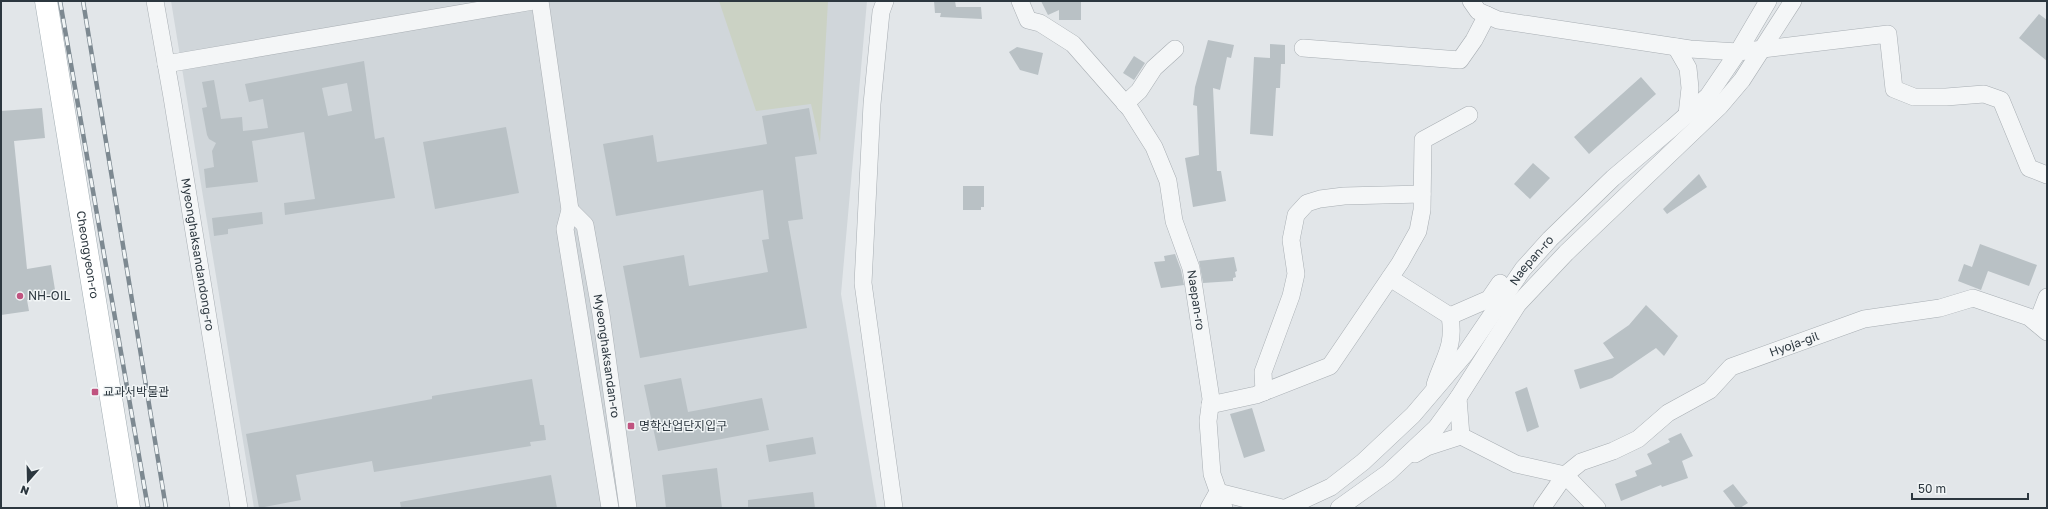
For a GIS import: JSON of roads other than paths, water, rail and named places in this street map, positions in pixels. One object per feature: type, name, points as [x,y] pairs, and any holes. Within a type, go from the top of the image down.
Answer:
[{"type":"main road","name":"Cheongyeon-ro","points":[[46,1],[129,508]]},
{"type":"street","name":"Myeonghaksandandong-ro","points":[[154,1],[166,64],[239,508]]},
{"type":"street","points":[[166,64],[533,1]]},
{"type":"street","name":"Myeonghaksandan-ro","points":[[540,1],[570,210],[565,229],[610,508]]},
{"type":"street","points":[[884,1],[881,12],[872,104],[863,283],[894,508]]},
{"type":"street","name":"Naepan-ro","points":[[1020,1],[1028,20],[1040,23],[1073,44],[1125,104],[1154,147],[1168,181],[1174,221],[1191,268],[1211,399],[1208,421],[1212,474],[1224,508]]},
{"type":"street","points":[[1471,1],[1478,11],[1498,20],[1676,47],[1738,52],[1888,34],[1894,89],[1914,97],[1946,97],[1984,94],[2001,100],[2029,168],[2047,175]]},
{"type":"street","name":"Naepan-ro","points":[[1286,508],[1331,487],[1363,462],[1431,396],[1465,354],[1495,309],[1529,263],[1550,239],[1580,208],[1708,96],[1738,52],[1768,1]]},
{"type":"street","name":"Naepan-ro","points":[[1339,508],[1360,494],[1399,463],[1436,428],[1458,398],[1518,304],[1566,253],[1720,106],[1742,80],[1794,1]]},
{"type":"street","points":[[1303,48],[1460,60],[1474,40],[1487,15]]},
{"type":"street","points":[[1676,47],[1688,68],[1690,88],[1687,115]]},
{"type":"street","points":[[1125,104],[1138,91],[1154,68],[1175,49]]},
{"type":"street","points":[[1210,405],[1264,392],[1330,366],[1390,278],[1418,231],[1422,210],[1423,140],[1469,115]]},
{"type":"street","points":[[1264,392],[1263,372],[1291,296],[1296,274],[1291,240],[1296,215],[1307,202],[1320,199],[1344,196],[1422,194]]},
{"type":"street","name":"Myeonghaksandan-ro","points":[[570,210],[585,225],[601,314],[628,508]]},
{"type":"street","points":[[1450,316],[1489,299],[1509,272],[1529,263]]},
{"type":"street","points":[[1390,278],[1450,316],[1453,332],[1450,348],[1431,396]]},
{"type":"street","points":[[2042,328],[2047,297]]},
{"type":"street","name":"Hyoja-gil","points":[[1542,508],[1565,475],[1581,462],[1638,440],[1668,413],[1710,390],[1731,367],[1864,319],[1940,308],[1973,298],[2030,317],[2042,328]]},
{"type":"street","points":[[1458,398],[1461,436]]},
{"type":"street","points":[[1399,463],[1427,447],[1461,436],[1516,464],[1565,475],[1597,508]]},
{"type":"street","points":[[1209,508],[1218,492],[1282,508]]},
{"type":"railway","points":[[60,1],[148,508]]},
{"type":"railway","points":[[83,1],[166,508]]},
{"type":"place","name":"NH-OIL","points":[[20,296]]},
{"type":"place","name":"교과서박물관","points":[[95,392]]},
{"type":"place","name":"명학산업단지입구","points":[[631,426]]}]
